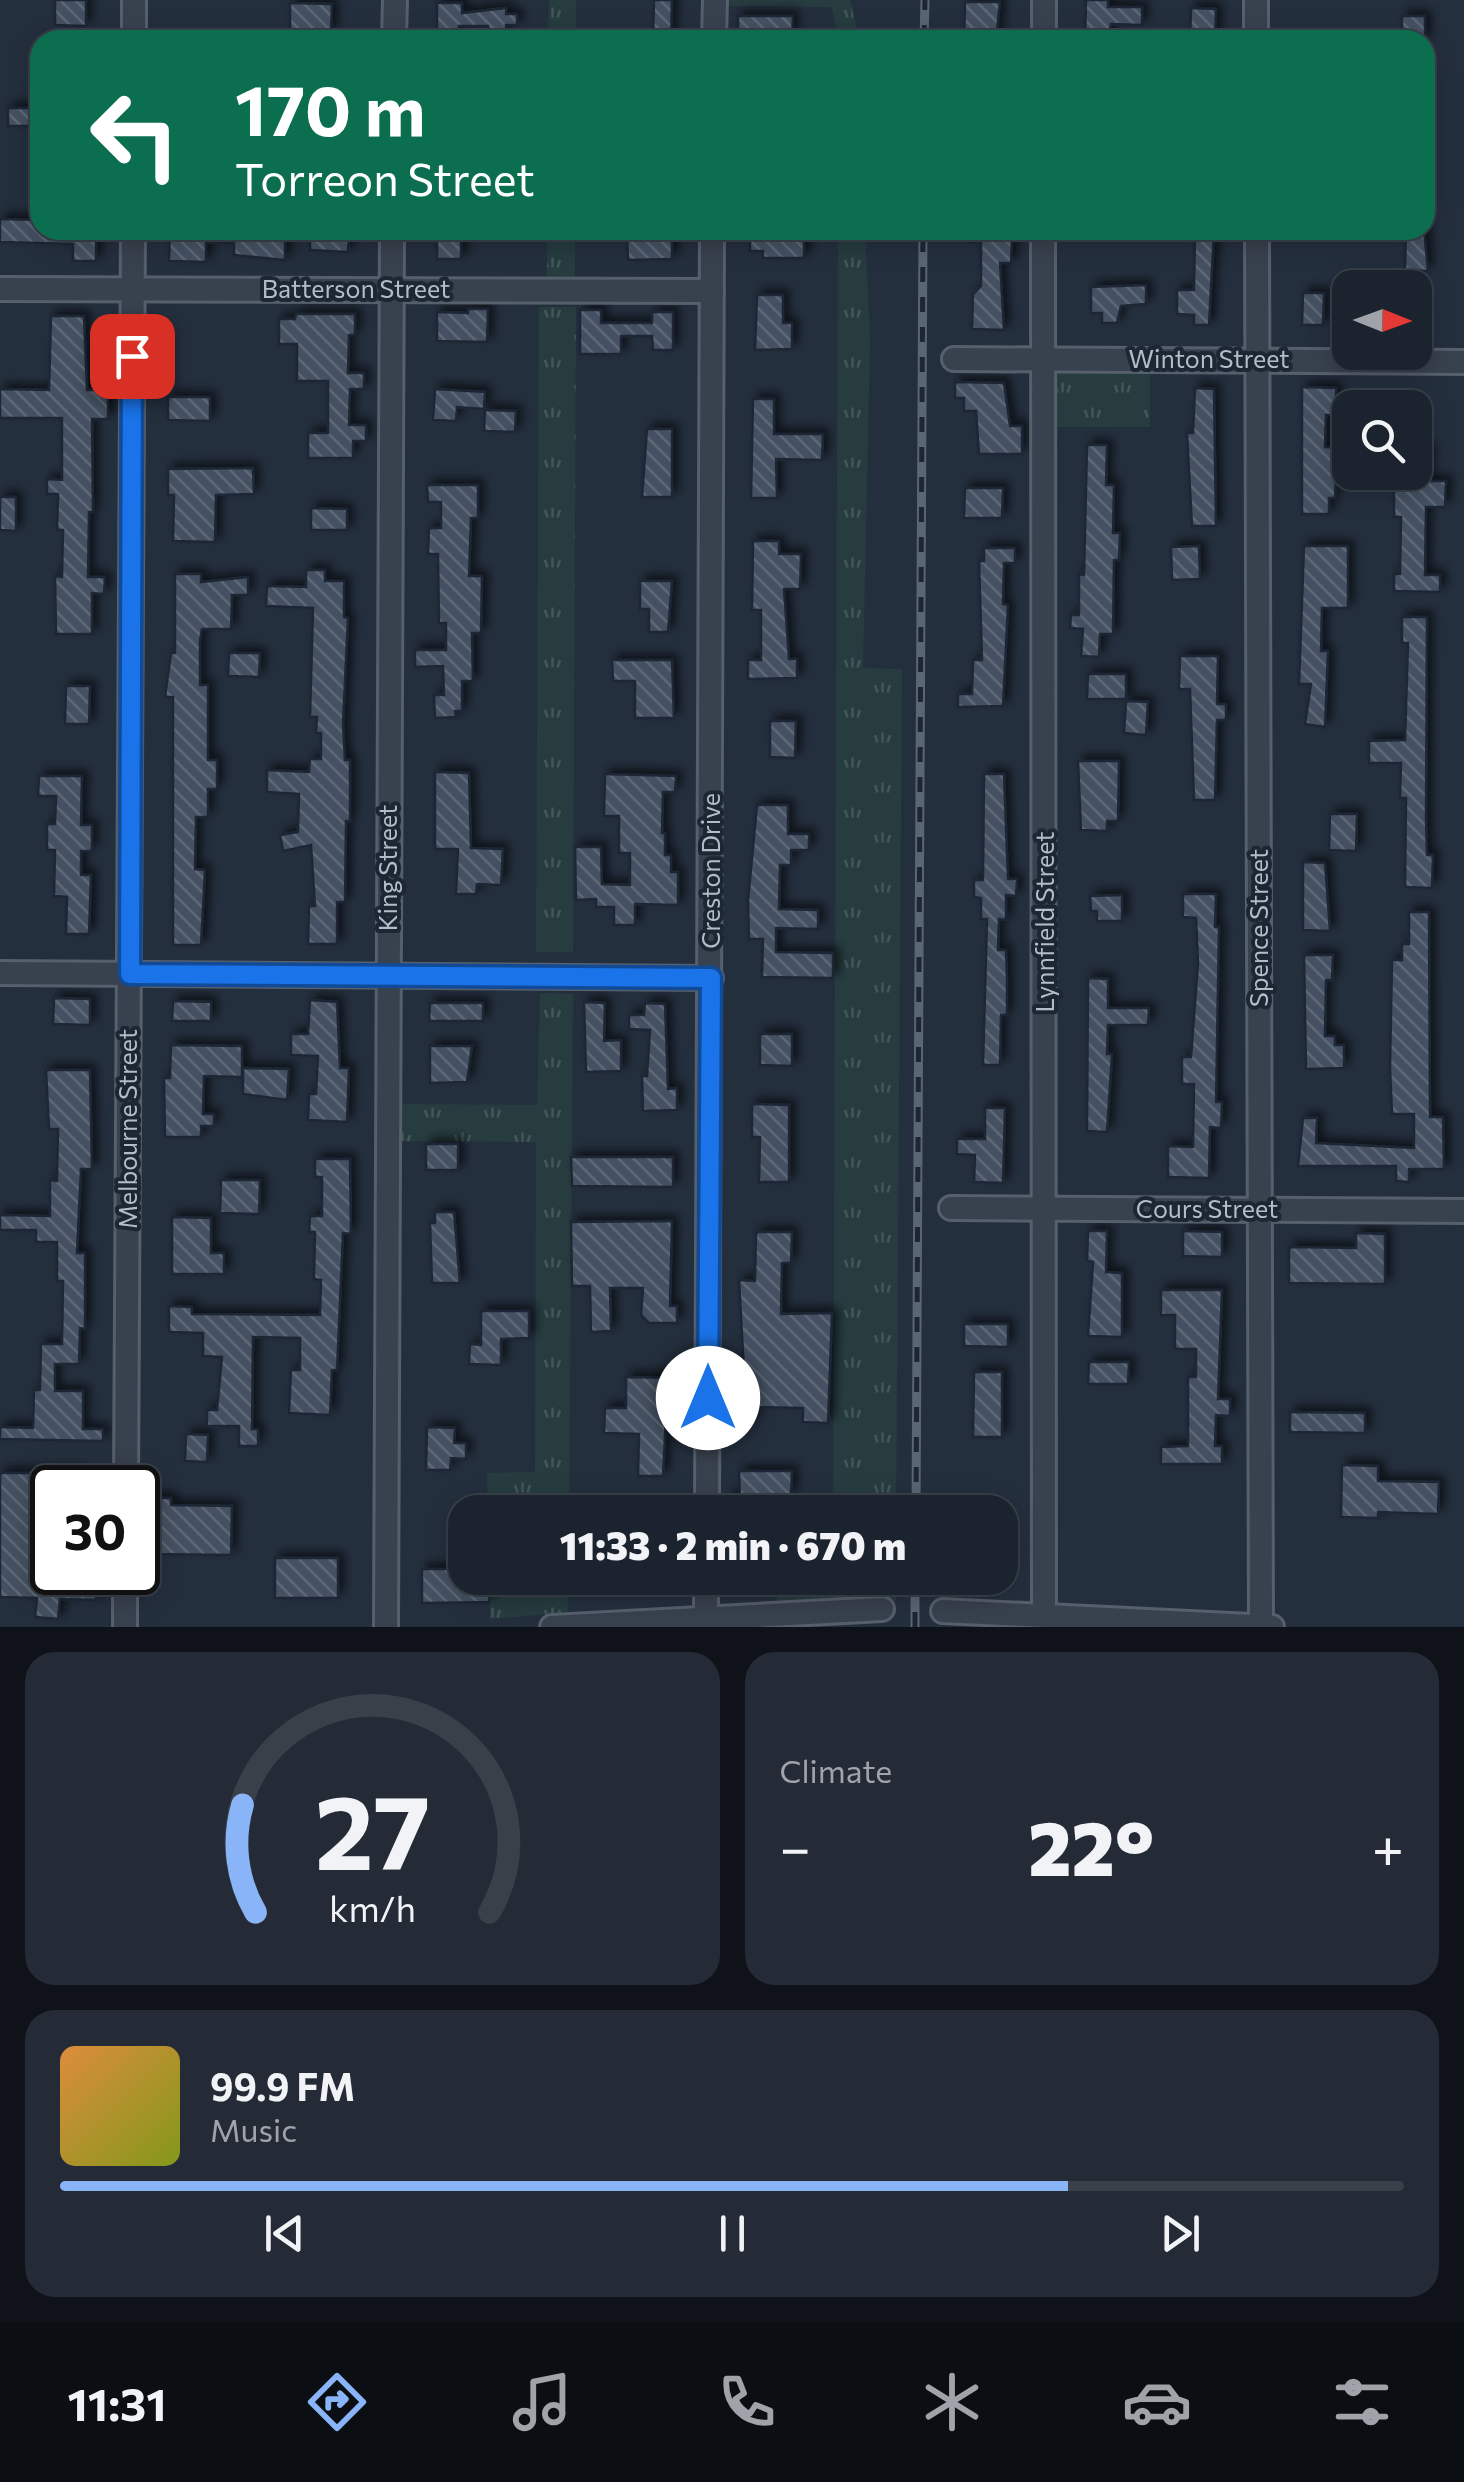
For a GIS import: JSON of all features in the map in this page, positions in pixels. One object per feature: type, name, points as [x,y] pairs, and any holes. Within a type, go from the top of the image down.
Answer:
[{"type":"street","points":[[134,0],[134,30]]},
{"type":"street","points":[[394,0],[394,30]]},
{"type":"street","points":[[714,30],[715,0]]},
{"type":"street","points":[[1044,0],[1044,30]]},
{"type":"street","points":[[1256,0],[1256,30]]},
{"type":"street","name":"Melbourne Street","points":[[126,1465],[133,240]]},
{"type":"street","name":"King Street","points":[[386,1627],[392,240]]},
{"type":"street","name":"Creston Drive","points":[[706,1495],[712,240]]},
{"type":"street","name":"Lynnfield Street","points":[[1044,240],[1047,1208],[1044,1615]]},
{"type":"street","name":"Spence Street","points":[[1257,240],[1261,1626]]},
{"type":"street","name":"Batterson Street","points":[[0,289],[712,292]]},
{"type":"street","name":"Winton Street","points":[[954,359],[1464,362]]},
{"type":"street","points":[[0,973],[711,978]]},
{"type":"street","name":"Cours Street","points":[[951,1208],[1464,1211]]},
{"type":"street","points":[[124,1627],[125,1595]]},
{"type":"street","points":[[706,1595],[706,1618]]},
{"type":"street","points":[[552,1627],[882,1609]]},
{"type":"street","points":[[943,1611],[1276,1627]]},
{"type":"green space","points":[[549,0],[576,0],[576,30],[548,30]]},
{"type":"green space","points":[[726,0],[850,0],[857,30],[836,30],[832,7],[729,6]]},
{"type":"green space","points":[[547,240],[575,240],[575,277],[547,277]]},
{"type":"green space","points":[[838,240],[865,240],[870,339],[863,668],[902,669],[896,1495],[833,1495]]},
{"type":"green space","points":[[539,307],[576,307],[573,952],[536,952]]},
{"type":"green space","points":[[1057,370],[1150,371],[1150,427],[1057,427]]},
{"type":"green space","points":[[540,993],[573,994],[569,1495],[488,1495],[487,1473],[535,1472],[536,1142],[395,1141],[395,1104],[537,1105]]},
{"type":"green space","points":[[489,1595],[568,1595],[568,1612],[490,1619]]},
{"type":"green space","points":[[777,1595],[896,1595],[896,1601],[777,1605]]},
{"type":"building","points":[[55,0],[86,0],[86,26],[55,25]]},
{"type":"building","points":[[654,0],[672,0],[671,30],[653,30]]},
{"type":"building","points":[[1086,0],[1108,0],[1108,7],[1142,7],[1142,25],[1111,24],[1110,30],[1085,30]]},
{"type":"building","points":[[965,2],[1000,2],[997,30],[964,30]]},
{"type":"building","points":[[290,3],[332,4],[331,30],[290,30]]},
{"type":"building","points":[[437,3],[462,3],[462,13],[506,8],[506,14],[517,14],[517,25],[506,25],[506,30],[459,26],[459,30],[437,30]]},
{"type":"building","points":[[1191,8],[1216,9],[1215,30],[1190,30]]},
{"type":"building","points":[[738,16],[793,16],[792,30],[738,30]]},
{"type":"building","points":[[1402,16],[1425,16],[1425,30],[1402,30]]},
{"type":"building","points":[[8,108],[30,108],[30,126],[8,126]]},
{"type":"building","points":[[0,219],[30,220],[30,240],[96,240],[96,261],[73,261],[73,244],[0,242]]},
{"type":"building","points":[[170,240],[285,241],[285,260],[234,255],[234,243],[206,242],[206,262],[169,261]]},
{"type":"building","points":[[310,240],[349,240],[348,252],[310,250]]},
{"type":"building","points":[[437,240],[461,240],[461,259],[437,259]]},
{"type":"building","points":[[627,240],[672,240],[672,259],[628,260]]},
{"type":"building","points":[[750,240],[804,240],[804,258],[763,258],[763,251],[750,251]]},
{"type":"building","points":[[1012,240],[1011,263],[1000,263],[1004,330],[972,329],[973,294],[981,286],[981,242],[970,242]]},
{"type":"building","points":[[1195,240],[1214,240],[1209,325],[1194,325],[1194,315],[1177,314],[1177,290],[1194,290]]},
{"type":"building","points":[[1406,240],[1425,240],[1428,270],[1405,270]]},
{"type":"building","points":[[1146,285],[1146,304],[1121,306],[1117,323],[1102,323],[1102,313],[1091,313],[1091,287]]},
{"type":"building","points":[[1303,293],[1324,293],[1323,325],[1302,325]]},
{"type":"building","points":[[757,295],[783,295],[783,323],[792,323],[792,349],[755,350]]},
{"type":"building","points":[[468,309],[488,309],[487,342],[437,341],[437,312],[468,313]]},
{"type":"building","points":[[580,310],[601,310],[601,323],[652,323],[652,312],[673,312],[673,350],[653,350],[652,336],[621,336],[621,354],[580,354]]},
{"type":"building","points":[[296,314],[355,314],[355,335],[349,335],[348,373],[364,373],[364,389],[350,389],[349,425],[366,425],[366,441],[353,441],[353,458],[308,458],[308,433],[328,433],[328,381],[297,381],[297,344],[279,344],[279,319],[295,319]]},
{"type":"building","points":[[51,316],[84,316],[87,390],[108,390],[108,419],[92,419],[93,512],[89,512],[88,577],[105,577],[104,594],[92,593],[92,634],[56,634],[55,576],[62,577],[63,530],[57,530],[58,494],[47,494],[47,479],[62,480],[62,418],[0,418],[0,389],[49,390]]},
{"type":"building","points":[[955,382],[1004,383],[1010,426],[1022,426],[1022,454],[979,454],[976,411],[964,411],[964,398],[955,398]]},
{"type":"building","points":[[1302,387],[1336,388],[1332,390],[1332,415],[1326,415],[1325,447],[1332,447],[1335,498],[1329,498],[1329,514],[1302,514]]},
{"type":"building","points":[[1195,388],[1214,389],[1216,526],[1192,526],[1187,433],[1193,433]]},
{"type":"building","points":[[435,389],[485,392],[484,409],[457,407],[456,421],[433,420]]},
{"type":"building","points":[[168,397],[210,397],[210,421],[168,420]]},
{"type":"building","points":[[753,399],[774,399],[774,434],[823,434],[822,460],[776,459],[777,498],[751,498]]},
{"type":"building","points":[[485,410],[516,411],[515,432],[484,431]]},
{"type":"building","points":[[647,429],[672,429],[672,497],[642,497]]},
{"type":"building","points":[[1087,445],[1107,445],[1106,485],[1114,485],[1113,533],[1120,533],[1119,560],[1114,560],[1113,634],[1100,634],[1099,657],[1081,656],[1083,629],[1070,628],[1071,615],[1079,615],[1079,574],[1084,575]]},
{"type":"building","points":[[253,468],[254,494],[216,495],[215,542],[173,541],[174,495],[168,495],[168,469]]},
{"type":"building","points":[[1432,481],[1446,481],[1445,507],[1426,507],[1425,575],[1440,575],[1440,592],[1394,591],[1394,574],[1400,574],[1401,517],[1394,517],[1394,490],[1432,490]]},
{"type":"building","points":[[427,485],[478,485],[478,518],[471,518],[469,576],[482,576],[481,633],[472,633],[473,681],[462,681],[462,711],[455,711],[456,717],[435,718],[434,695],[444,695],[443,666],[415,667],[415,650],[446,650],[446,623],[439,623],[438,554],[428,554],[429,528],[441,528],[441,502],[428,502]]},
{"type":"building","points":[[965,488],[1003,488],[1002,518],[964,518]]},
{"type":"building","points":[[0,497],[16,497],[16,531],[0,530]]},
{"type":"building","points":[[311,508],[347,509],[347,530],[311,530]]},
{"type":"building","points":[[753,541],[779,541],[779,554],[801,554],[800,589],[784,589],[789,659],[797,659],[797,678],[748,679],[748,660],[761,660],[761,610],[752,610]]},
{"type":"building","points":[[1199,546],[1200,579],[1172,580],[1171,547]]},
{"type":"building","points":[[1304,546],[1348,546],[1348,608],[1322,608],[1321,651],[1328,651],[1325,727],[1305,724],[1311,684],[1299,684]]},
{"type":"building","points":[[984,548],[1015,548],[1015,563],[1004,563],[1003,604],[1008,605],[1003,706],[958,707],[958,694],[972,694],[973,660],[982,660],[979,561],[984,561]]},
{"type":"building","points":[[306,570],[325,570],[325,581],[344,581],[344,617],[348,618],[343,724],[345,760],[350,760],[350,821],[346,821],[345,902],[337,902],[337,944],[308,944],[309,906],[315,906],[311,845],[283,851],[280,835],[298,832],[299,794],[267,792],[267,770],[309,772],[310,759],[321,759],[317,717],[310,717],[313,608],[266,606],[267,586],[306,587]]},
{"type":"building","points":[[175,574],[201,574],[201,582],[248,577],[248,595],[232,595],[231,629],[202,629],[200,640],[200,685],[208,685],[208,760],[217,760],[217,789],[208,789],[208,817],[196,817],[195,869],[205,870],[201,945],[173,945],[173,697],[165,697],[171,653],[175,653]]},
{"type":"building","points":[[640,581],[672,581],[668,632],[649,632],[649,609],[640,609]]},
{"type":"building","points":[[1402,617],[1427,617],[1426,819],[1427,855],[1433,855],[1432,888],[1405,887],[1406,798],[1400,798],[1401,763],[1369,763],[1369,741],[1405,740],[1408,643],[1402,643]]},
{"type":"building","points":[[229,653],[260,653],[259,677],[228,676]]},
{"type":"building","points":[[1180,656],[1218,656],[1217,704],[1226,704],[1226,720],[1217,720],[1215,800],[1194,800],[1190,689],[1179,689]]},
{"type":"building","points":[[612,660],[672,660],[674,718],[635,718],[635,681],[613,681]]},
{"type":"building","points":[[1088,674],[1126,674],[1126,699],[1087,699]]},
{"type":"building","points":[[66,686],[90,686],[89,724],[65,724]]},
{"type":"building","points":[[1126,701],[1148,702],[1146,735],[1124,733]]},
{"type":"building","points":[[770,721],[796,721],[795,758],[770,757]]},
{"type":"building","points":[[1078,761],[1119,761],[1118,821],[1107,821],[1107,831],[1081,830]]},
{"type":"building","points":[[435,772],[469,773],[471,848],[503,849],[501,885],[477,884],[476,894],[456,894],[458,849],[435,849]]},
{"type":"building","points":[[605,774],[676,776],[675,792],[663,792],[662,833],[665,855],[671,855],[671,872],[678,872],[678,905],[635,904],[635,925],[614,925],[614,907],[596,907],[596,899],[576,900],[575,847],[601,847],[602,884],[630,885],[630,853],[619,853],[619,816],[604,816]]},
{"type":"building","points":[[984,774],[1004,774],[1008,879],[1017,879],[1016,896],[1006,895],[1006,920],[999,919],[998,950],[1006,950],[1007,979],[1007,1015],[1001,1015],[1000,1065],[983,1065],[987,919],[981,919],[981,898],[974,897],[974,880],[983,880]]},
{"type":"building","points":[[39,776],[82,776],[81,825],[92,825],[92,851],[81,851],[81,875],[91,875],[89,934],[66,934],[67,897],[54,896],[55,850],[47,850],[47,824],[55,824],[56,796],[38,796]]},
{"type":"building","points":[[757,805],[788,805],[788,834],[809,834],[809,850],[791,850],[791,865],[780,865],[779,909],[818,910],[818,929],[776,928],[776,952],[833,953],[833,978],[762,977],[763,939],[749,939],[748,901]]},
{"type":"building","points":[[1330,814],[1357,814],[1356,851],[1329,850]]},
{"type":"building","points":[[1303,862],[1325,863],[1330,931],[1303,930]]},
{"type":"building","points":[[1183,894],[1216,894],[1216,1102],[1222,1102],[1221,1128],[1210,1127],[1209,1178],[1168,1177],[1168,1146],[1193,1147],[1194,1084],[1182,1084],[1182,1057],[1191,1057],[1198,963],[1196,918],[1183,917]]},
{"type":"building","points":[[1122,895],[1122,921],[1097,921],[1097,911],[1091,911],[1090,896]]},
{"type":"building","points":[[1409,912],[1429,912],[1430,1117],[1443,1117],[1444,1169],[1409,1169],[1409,1182],[1396,1181],[1396,1166],[1298,1166],[1303,1118],[1317,1118],[1316,1143],[1414,1148],[1414,1114],[1392,1114],[1390,1068],[1392,960],[1402,960],[1402,944],[1409,944]]},
{"type":"building","points":[[1304,955],[1333,955],[1332,980],[1326,980],[1325,1036],[1335,1036],[1335,1045],[1344,1045],[1344,1068],[1306,1069]]},
{"type":"building","points":[[1088,978],[1108,979],[1108,1008],[1149,1008],[1148,1025],[1108,1025],[1107,1054],[1112,1054],[1107,1132],[1087,1131]]},
{"type":"building","points":[[54,998],[90,999],[90,1025],[53,1024]]},
{"type":"building","points":[[310,1000],[337,1002],[340,1068],[349,1068],[347,1122],[308,1120],[309,1094],[316,1094],[318,1056],[291,1055],[291,1034],[308,1034]]},
{"type":"building","points":[[173,1001],[211,1002],[211,1021],[172,1021]]},
{"type":"building","points":[[584,1002],[605,1003],[604,1041],[621,1040],[621,1071],[586,1072]]},
{"type":"building","points":[[430,1003],[483,1003],[483,1021],[429,1021]]},
{"type":"building","points":[[645,1003],[665,1004],[668,1089],[677,1088],[677,1110],[643,1111],[642,1076],[647,1076],[650,1030],[629,1029],[629,1015],[644,1015]]},
{"type":"building","points":[[760,1034],[792,1034],[792,1066],[760,1065]]},
{"type":"building","points":[[171,1045],[242,1046],[242,1077],[204,1076],[203,1114],[214,1114],[214,1126],[201,1126],[201,1137],[165,1137],[164,1078],[170,1078]]},
{"type":"building","points":[[430,1046],[472,1046],[467,1082],[430,1083]]},
{"type":"building","points":[[243,1068],[289,1069],[287,1100],[243,1094]]},
{"type":"building","points":[[46,1070],[90,1070],[92,1169],[81,1169],[77,1253],[85,1253],[85,1329],[80,1328],[79,1364],[55,1364],[55,1391],[83,1391],[83,1429],[103,1429],[103,1441],[0,1439],[0,1427],[33,1428],[34,1390],[40,1390],[41,1344],[62,1344],[63,1281],[57,1281],[57,1242],[36,1242],[36,1230],[0,1230],[0,1215],[50,1216],[50,1180],[57,1181],[58,1129],[49,1129]]},
{"type":"building","points":[[752,1104],[789,1105],[789,1182],[759,1182],[760,1137],[752,1137]]},
{"type":"building","points":[[985,1108],[1005,1108],[1003,1183],[974,1182],[975,1155],[957,1154],[957,1139],[985,1139]]},
{"type":"building","points":[[426,1144],[458,1144],[458,1170],[426,1170]]},
{"type":"building","points":[[571,1157],[673,1157],[673,1187],[572,1186]]},
{"type":"building","points":[[315,1159],[350,1159],[351,1234],[343,1233],[337,1370],[332,1370],[330,1415],[289,1413],[291,1370],[300,1370],[300,1338],[253,1337],[252,1429],[258,1429],[258,1446],[239,1446],[239,1426],[207,1426],[207,1410],[217,1410],[222,1357],[203,1356],[203,1333],[169,1332],[169,1306],[192,1307],[192,1314],[320,1315],[321,1280],[314,1279],[315,1232],[309,1232],[310,1216],[322,1216],[322,1177],[315,1177]]},
{"type":"building","points":[[221,1180],[260,1180],[259,1214],[220,1213]]},
{"type":"building","points":[[435,1212],[454,1212],[460,1283],[432,1283],[430,1223],[435,1223]]},
{"type":"building","points":[[172,1217],[211,1218],[211,1253],[224,1253],[224,1274],[172,1274]]},
{"type":"building","points":[[672,1221],[670,1306],[677,1306],[677,1323],[649,1323],[641,1315],[643,1288],[610,1288],[611,1331],[591,1332],[590,1286],[572,1286],[571,1222]]},
{"type":"building","points":[[1088,1231],[1107,1231],[1106,1272],[1122,1273],[1122,1337],[1088,1336],[1093,1262],[1087,1261]]},
{"type":"building","points":[[1183,1231],[1222,1232],[1222,1257],[1183,1256]]},
{"type":"building","points":[[756,1232],[792,1232],[791,1263],[782,1263],[781,1314],[832,1313],[828,1423],[803,1422],[803,1408],[751,1407],[751,1422],[730,1421],[730,1407],[746,1407],[739,1280],[755,1281]]},
{"type":"building","points":[[1356,1233],[1385,1234],[1385,1284],[1289,1283],[1289,1247],[1356,1248]]},
{"type":"building","points":[[1161,1290],[1222,1290],[1218,1399],[1230,1399],[1230,1416],[1216,1415],[1215,1446],[1222,1446],[1222,1464],[1161,1464],[1161,1447],[1188,1446],[1188,1377],[1196,1377],[1196,1349],[1175,1349],[1175,1315],[1161,1315]]},
{"type":"building","points":[[481,1311],[529,1311],[529,1338],[501,1339],[501,1365],[469,1364],[470,1344],[481,1345]]},
{"type":"building","points":[[964,1324],[1008,1324],[1008,1347],[964,1346]]},
{"type":"building","points":[[1089,1362],[1129,1362],[1128,1384],[1088,1384]]},
{"type":"building","points":[[974,1372],[1002,1372],[1002,1437],[973,1437]]},
{"type":"building","points":[[626,1377],[668,1378],[663,1476],[638,1476],[639,1434],[604,1433],[605,1408],[626,1408]]},
{"type":"building","points":[[1290,1412],[1365,1413],[1365,1433],[1290,1432]]},
{"type":"building","points":[[427,1427],[455,1428],[454,1443],[466,1443],[466,1459],[451,1458],[450,1470],[426,1470]]},
{"type":"building","points":[[186,1434],[208,1435],[207,1462],[185,1461]]},
{"type":"building","points":[[1342,1465],[1378,1466],[1378,1481],[1439,1482],[1438,1514],[1378,1512],[1378,1518],[1341,1517]]},
{"type":"building","points":[[739,1471],[792,1471],[791,1495],[740,1495]]},
{"type":"building","points":[[0,1473],[30,1473],[30,1595],[96,1595],[96,1600],[60,1599],[58,1619],[35,1617],[37,1598],[0,1597]]},
{"type":"building","points":[[160,1498],[171,1498],[171,1505],[232,1506],[231,1555],[160,1554]]},
{"type":"building","points":[[275,1558],[338,1558],[338,1598],[275,1598]]},
{"type":"building","points":[[422,1569],[448,1569],[448,1595],[489,1595],[489,1602],[422,1603]]},
{"type":"railway","points":[[924,30],[925,0]]},
{"type":"railway","points":[[916,1495],[923,240]]},
{"type":"railway","points":[[915,1595],[915,1627]]},
{"type":"route","points":[[132,356],[130,974],[711,978],[708,1398]]}]
